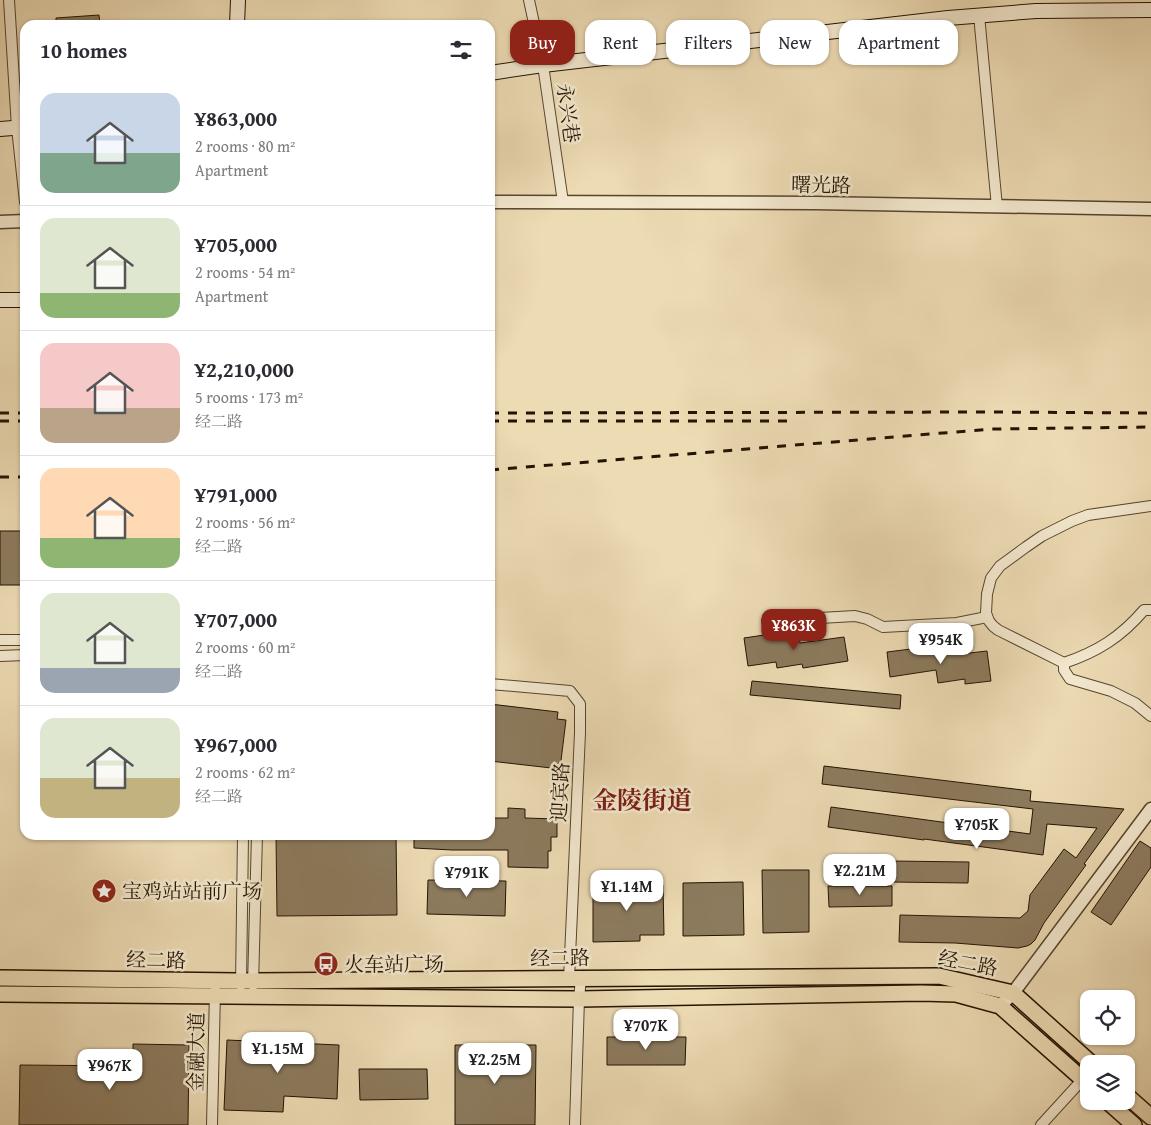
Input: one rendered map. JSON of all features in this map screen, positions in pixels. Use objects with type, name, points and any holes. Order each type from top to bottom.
[{"type":"main road","points":[[236,20],[238,0]]},
{"type":"main road","points":[[575,61],[979,15],[1036,11],[1151,10]]},
{"type":"main road","points":[[495,72],[543,65]]},
{"type":"main road","points":[[0,129],[20,127]]},
{"type":"main road","points":[[0,300],[20,300]]},
{"type":"main road","name":"经二路","points":[[247,989],[575,978],[939,976],[1013,993],[1082,1055]]},
{"type":"main road","name":"经二路","points":[[0,978],[215,988],[579,999],[956,994],[1000,1006],[1080,1077]]},
{"type":"main road","name":"经二路","points":[[0,994],[215,988]]},
{"type":"main road","points":[[1135,1103],[1151,1117]]},
{"type":"main road","points":[[1117,1110],[1134,1125]]},
{"type":"street","points":[[9,0],[20,116]]},
{"type":"street","name":"永兴巷","points":[[529,0],[533,20]]},
{"type":"street","points":[[979,15],[997,207]]},
{"type":"street","name":"永兴巷","points":[[543,65],[563,202]]},
{"type":"street","name":"曙光路","points":[[495,202],[805,203],[1151,209]]},
{"type":"street","points":[[0,222],[20,221]]},
{"type":"street","points":[[1151,506],[1088,515],[1057,528],[1026,547],[1000,566],[991,578],[987,594],[986,613],[993,626],[998,630],[1064,663],[1107,644],[1127,628],[1144,610],[1151,610]]},
{"type":"street","points":[[766,621],[855,616],[867,619],[883,627],[957,623],[987,617]]},
{"type":"street","points":[[0,640],[20,640]]},
{"type":"street","points":[[0,656],[20,655]]},
{"type":"street","points":[[1064,663],[1064,670],[1070,679],[1111,691],[1135,704],[1151,716]]},
{"type":"street","name":"迎宾路","points":[[495,684],[570,692],[580,704],[575,978],[579,999],[575,1125]]},
{"type":"street","points":[[1000,1006],[1013,993],[1151,809]]},
{"type":"street","points":[[243,840],[247,989]]},
{"type":"street","points":[[247,989],[256,840]]},
{"type":"street","name":"金融大道","points":[[212,1125],[215,988]]},
{"type":"street","points":[[1041,1125],[1080,1088]]},
{"type":"building","points":[[99,15],[100,20],[56,20],[56,18]]},
{"type":"building","points":[[0,531],[20,531],[20,585],[0,585]]},
{"type":"building","points":[[798,630],[800,643],[844,637],[848,661],[803,668],[802,664],[777,668],[776,662],[748,666],[744,638]]},
{"type":"building","points":[[935,646],[936,654],[961,650],[961,654],[987,651],[991,681],[965,684],[965,679],[938,683],[936,670],[890,677],[887,652]]},
{"type":"building","points":[[752,681],[901,695],[900,709],[750,695]]},
{"type":"building","points":[[495,705],[558,712],[557,719],[566,720],[560,769],[495,762]]},
{"type":"building","points":[[824,766],[1031,791],[1030,801],[1124,809],[1084,864],[1086,865],[1031,944],[1018,948],[955,943],[899,942],[900,915],[1020,918],[1028,911],[1030,895],[1064,849],[1076,858],[1097,828],[1047,824],[1043,855],[828,827],[831,807],[1030,834],[1033,809],[822,784]]},
{"type":"building","points":[[508,808],[525,809],[525,818],[557,819],[557,837],[551,837],[551,851],[548,851],[548,868],[508,867],[508,850],[414,848],[414,840],[495,840],[495,818],[508,818]]},
{"type":"building","points":[[276,840],[396,840],[397,915],[277,916]]},
{"type":"building","points":[[1140,841],[1151,848],[1151,867],[1111,925],[1091,912]]},
{"type":"building","points":[[892,861],[969,862],[968,883],[891,882]]},
{"type":"building","points":[[762,870],[809,870],[809,932],[763,933]]},
{"type":"building","points":[[428,880],[506,881],[505,916],[427,914]]},
{"type":"building","points":[[743,882],[744,935],[683,936],[683,883]]},
{"type":"building","points":[[593,885],[663,885],[664,935],[640,935],[640,941],[593,942]]},
{"type":"building","points":[[828,886],[892,886],[892,906],[829,907]]},
{"type":"building","points":[[607,1037],[686,1037],[685,1065],[607,1065]]},
{"type":"building","points":[[227,1040],[339,1045],[337,1099],[284,1096],[283,1112],[224,1110]]},
{"type":"building","points":[[133,1044],[189,1045],[188,1125],[19,1125],[20,1065],[133,1066]]},
{"type":"building","points":[[455,1045],[536,1045],[535,1125],[455,1125]]},
{"type":"building","points":[[359,1069],[427,1069],[428,1099],[360,1100]]},
{"type":"railway","points":[[0,413],[20,413]]},
{"type":"railway","points":[[495,413],[1151,413]]},
{"type":"railway","points":[[0,421],[20,421]]},
{"type":"railway","points":[[495,421],[788,421]]},
{"type":"railway","points":[[495,470],[992,429],[1151,427]]},
{"type":"railway","points":[[0,477],[20,477]]},
{"type":"place","name":"宝鸡站站前广场","points":[[104,891]]},
{"type":"place","name":"火车站广场","points":[[326,964]]},
{"type":"district","name":"金陵街道","points":[[642,800]]}]
